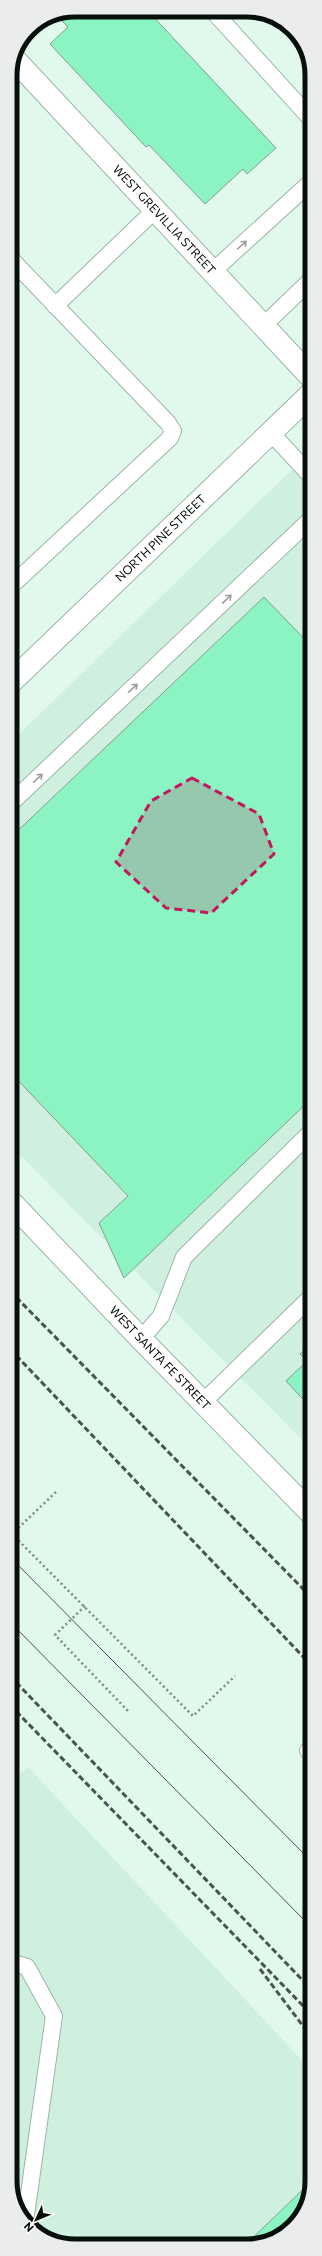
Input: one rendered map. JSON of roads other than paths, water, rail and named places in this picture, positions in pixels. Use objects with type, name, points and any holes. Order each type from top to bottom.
[{"type":"street","name":"WEST GREVILLIA STREET","points":[[18,63],[305,371]]},
{"type":"street","name":"NORTH PINE STREET","points":[[17,676],[305,400]]},
{"type":"street","name":"WEST SANTA FE STREET","points":[[17,1208],[140,1339],[305,1507]]},
{"type":"lane","points":[[219,17],[305,112]]},
{"type":"lane","points":[[212,271],[305,187]]},
{"type":"lane","points":[[55,306],[155,210]]},
{"type":"lane","points":[[17,265],[168,422],[173,431],[170,438],[17,580]]},
{"type":"lane","points":[[263,326],[305,286]]},
{"type":"lane","points":[[270,433],[305,470]]},
{"type":"lane","points":[[17,797],[305,524]]},
{"type":"lane","points":[[140,1339],[161,1316],[184,1257],[305,1139]]},
{"type":"lane","points":[[203,1402],[305,1303]]},
{"type":"lane","points":[[17,1964],[27,1967],[54,2016],[26,2212]]},
{"type":"tram line","points":[[17,1564],[305,1855]]},
{"type":"tram line","points":[[17,1629],[305,1921]]},
{"type":"railway","points":[[17,1298],[305,1591]]},
{"type":"railway","points":[[17,1356],[305,1659]]},
{"type":"railway","points":[[17,1683],[305,1983]]},
{"type":"railway","points":[[17,1712],[305,2008]]},
{"type":"railway","points":[[260,1969],[305,2029]]}]
